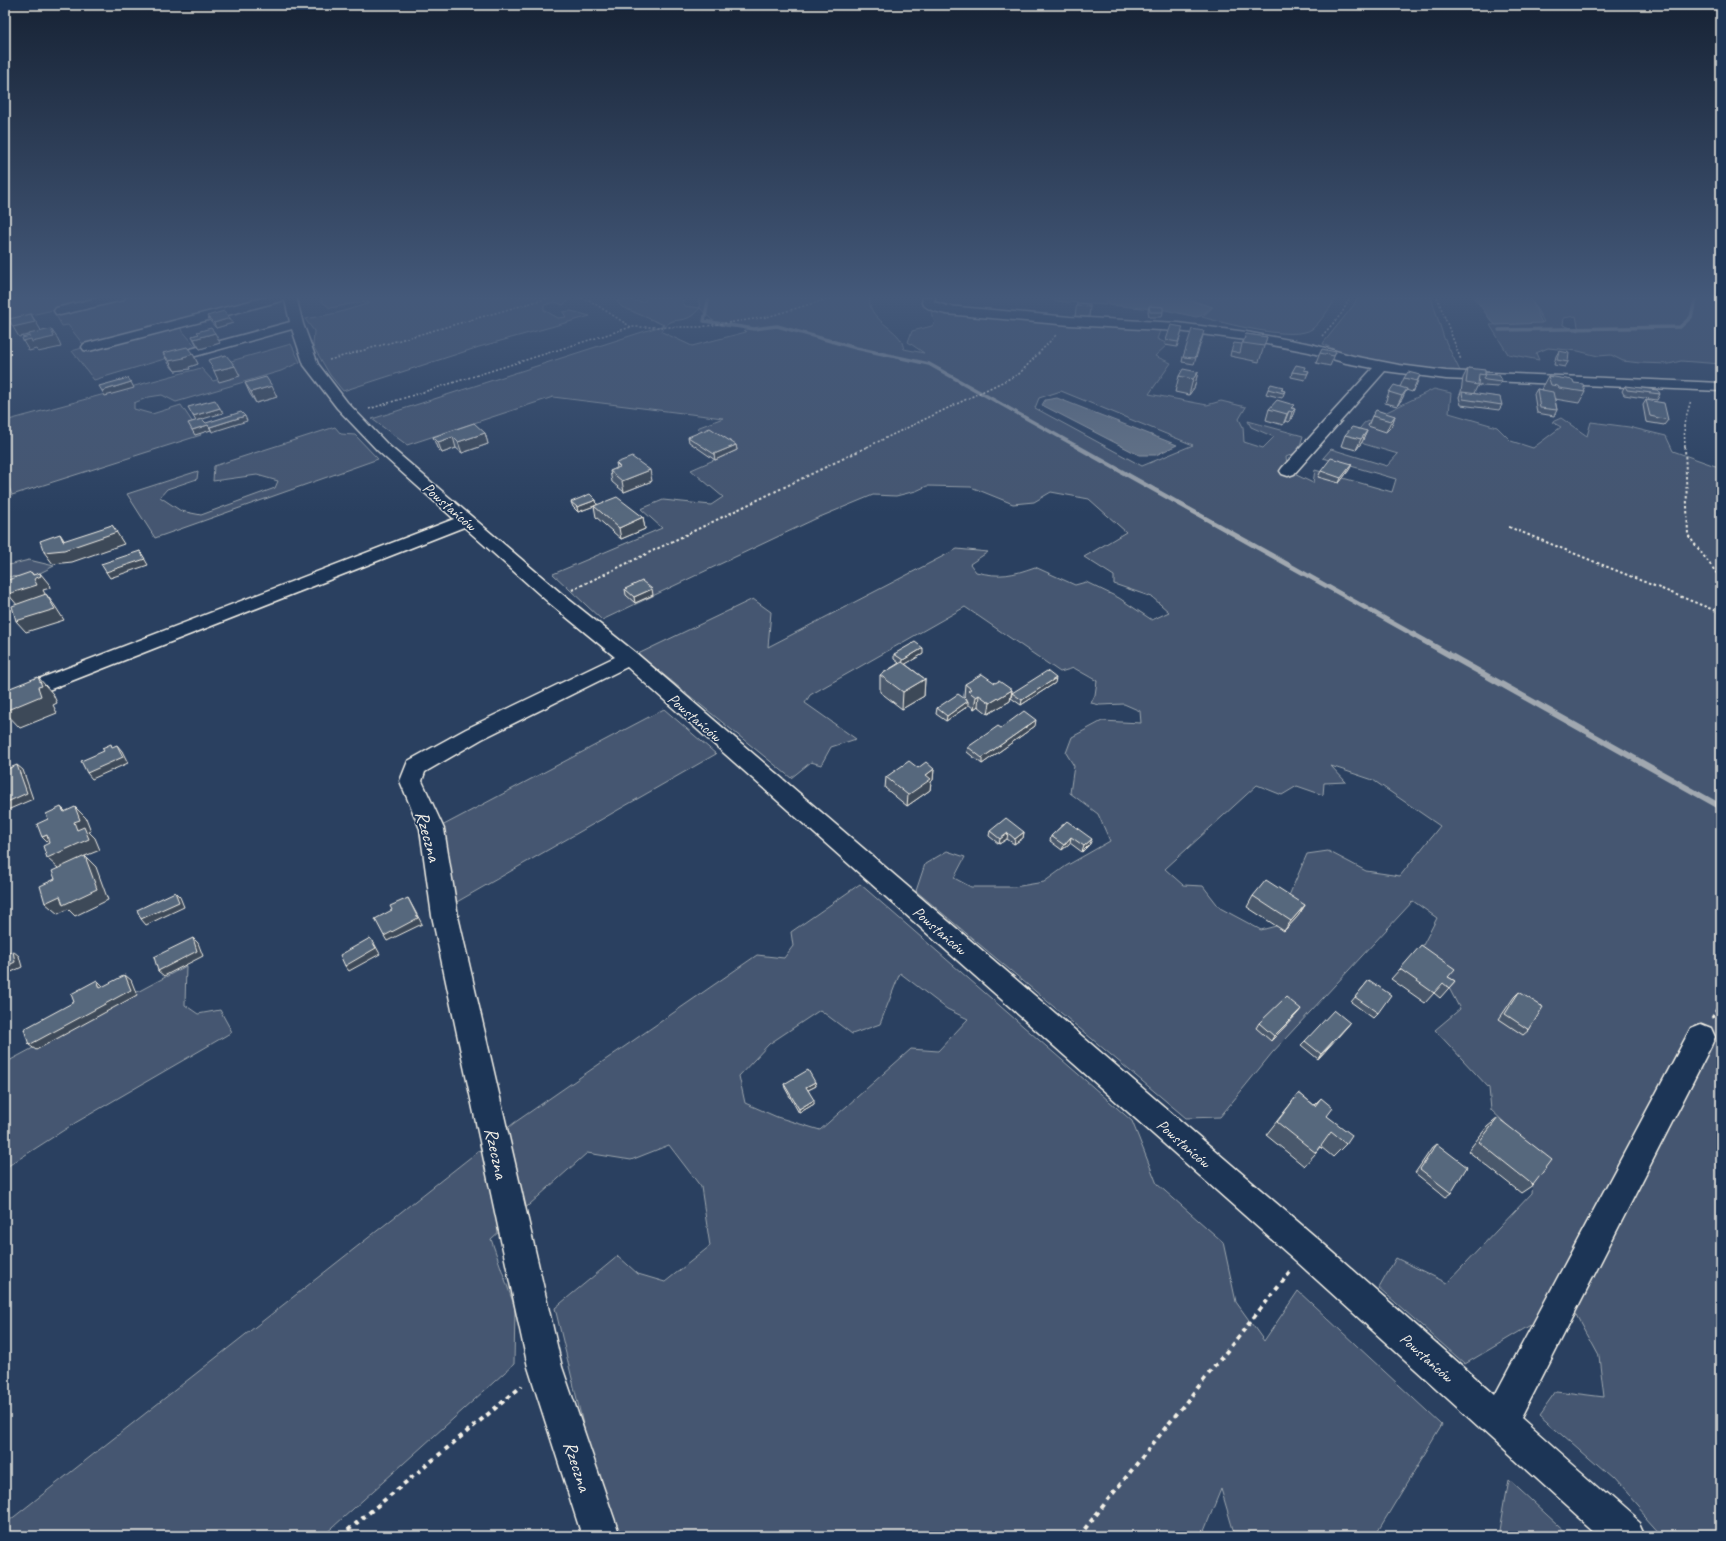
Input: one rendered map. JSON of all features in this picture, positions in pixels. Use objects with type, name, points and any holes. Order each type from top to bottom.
[{"type":"street","name":"Powstańców","points":[[314,369],[342,405],[383,448],[555,598],[629,658],[1307,1250],[1627,1536]]},
{"type":"street","points":[[1288,471],[1379,369]]},
{"type":"street","points":[[1403,369],[1446,375],[1721,387]]},
{"type":"street","points":[[5,700],[467,520]]},
{"type":"street","name":"Rzeczna","points":[[601,1536],[545,1367],[445,916],[432,829],[412,781],[416,767],[474,734],[629,658]]},
{"type":"street","points":[[1500,1422],[1701,1038]]},
{"type":"path","points":[[351,415],[499,369]]},
{"type":"path","points":[[555,598],[1019,374],[1024,369]]},
{"type":"path","points":[[1466,369],[1473,375]]},
{"type":"path","points":[[1695,386],[1684,424],[1688,535],[1721,579]]},
{"type":"path","points":[[1509,527],[1721,613]]},
{"type":"path","points":[[1079,1536],[1307,1250]]},
{"type":"path","points":[[341,1536],[545,1367]]},
{"type":"shaded area","points":[[86,369],[131,369],[94,380]]},
{"type":"shaded area","points":[[198,369],[202,369],[213,381],[238,374],[235,369],[285,369],[176,402],[162,395],[149,397],[134,403],[134,409],[152,414],[181,405],[201,435],[12,495],[5,476],[5,421]]},
{"type":"shaded area","points":[[326,369],[411,369],[343,391]]},
{"type":"shaded area","points":[[528,369],[1167,369],[1149,394],[1207,405],[1221,401],[1246,407],[1239,419],[1243,427],[1244,442],[1263,448],[1274,437],[1251,427],[1248,421],[1303,436],[1298,452],[1286,457],[1288,471],[1313,483],[1315,470],[1392,492],[1396,479],[1323,458],[1331,449],[1387,466],[1398,454],[1364,444],[1354,436],[1364,423],[1434,389],[1451,393],[1449,413],[1497,427],[1511,441],[1533,448],[1561,427],[1552,422],[1561,418],[1587,436],[1591,422],[1629,427],[1666,436],[1673,451],[1721,468],[1721,1536],[1663,1536],[1612,1479],[1539,1415],[1556,1391],[1604,1397],[1599,1356],[1574,1310],[1534,1323],[1465,1364],[1379,1288],[1396,1258],[1447,1283],[1532,1193],[1536,1152],[1491,1110],[1489,1088],[1435,1030],[1460,1009],[1449,988],[1422,947],[1437,918],[1413,901],[1272,1053],[1220,1117],[1186,1118],[916,891],[925,864],[947,851],[965,857],[954,878],[971,887],[1014,887],[1044,882],[1066,866],[1110,841],[1098,814],[1070,793],[1074,766],[1066,753],[1072,737],[1102,721],[1141,723],[1140,711],[1124,704],[1100,705],[1091,703],[1095,695],[1097,681],[1074,668],[1060,672],[965,607],[810,695],[805,703],[856,739],[831,747],[821,765],[811,762],[791,778],[638,654],[753,599],[771,612],[768,647],[957,549],[988,552],[970,564],[976,572],[993,575],[1006,575],[1035,567],[1075,585],[1086,582],[1119,598],[1152,620],[1169,612],[1152,597],[1114,584],[1114,576],[1084,557],[1126,532],[1089,499],[1051,492],[1034,502],[1013,504],[971,487],[927,486],[916,491],[896,496],[873,495],[815,519],[602,620],[553,574],[662,528],[641,509],[663,500],[711,505],[723,497],[691,470],[732,452],[697,428],[723,418],[553,397],[407,445],[372,419]],"holes":[[[1061,391],[1193,445],[1142,466],[1035,408],[1039,398]],[[1331,766],[1373,780],[1440,826],[1400,876],[1366,871],[1328,851],[1307,854],[1288,898],[1291,922],[1261,930],[1220,908],[1203,886],[1183,885],[1165,869],[1257,785],[1282,795],[1297,786],[1323,795],[1324,783],[1346,782]]]},
{"type":"shaded area","points":[[1424,369],[1459,369],[1461,373]]},
{"type":"shaded area","points":[[1057,398],[1177,445],[1156,455],[1139,455],[1042,405],[1045,400]]},
{"type":"shaded area","points":[[335,427],[341,434],[355,435],[378,459],[155,538],[127,494],[198,471],[197,479],[167,489],[160,497],[181,511],[201,515],[275,488],[278,481],[257,475],[213,481],[214,466]]},
{"type":"shaded area","points":[[29,560],[54,566],[34,576],[5,577],[5,566]]},
{"type":"shaded area","points":[[664,709],[716,754],[455,903],[440,827]]},
{"type":"shaded area","points":[[860,884],[1132,1121],[1157,1184],[1223,1242],[1236,1302],[1264,1341],[1298,1291],[1442,1425],[1378,1531],[1405,1536],[1235,1536],[1221,1489],[1202,1536],[1162,1536],[1154,1532],[1151,1536],[610,1536],[555,1308],[618,1256],[638,1274],[665,1282],[710,1246],[701,1187],[669,1145],[631,1160],[587,1153],[491,1239],[515,1308],[514,1364],[323,1536],[5,1536],[5,1524],[514,1123],[757,955],[784,958],[793,946],[791,932]],"holes":[[[900,973],[947,1009],[968,1019],[938,1051],[911,1049],[820,1130],[777,1117],[745,1103],[739,1076],[769,1044],[820,1010],[852,1034],[880,1024]]]},
{"type":"shaded area","points":[[186,966],[185,1005],[198,1014],[220,1010],[232,1032],[75,1123],[5,1168],[5,1063]]},
{"type":"shaded area","points":[[1508,1479],[1570,1536],[1498,1536]]},
{"type":"building","points":[[213,369],[223,369],[214,371]]},
{"type":"building","points":[[1183,369],[1198,372],[1193,379],[1179,376]]},
{"type":"building","points":[[1294,369],[1304,369],[1309,371],[1307,374],[1292,372]]},
{"type":"building","points":[[1468,369],[1485,370],[1485,375],[1479,374],[1478,385],[1466,383]]},
{"type":"building","points":[[1408,372],[1420,375],[1417,381],[1404,378]]},
{"type":"building","points":[[1485,374],[1499,375],[1502,380],[1500,380],[1501,382],[1483,379]]},
{"type":"building","points":[[1548,376],[1573,380],[1574,383],[1583,384],[1585,392],[1559,388],[1558,386],[1551,385]]},
{"type":"building","points":[[266,377],[272,386],[251,392],[245,383]]},
{"type":"building","points":[[128,378],[131,382],[102,391],[99,386]]},
{"type":"building","points":[[1271,384],[1283,387],[1281,390],[1285,391],[1283,393],[1268,389]]},
{"type":"building","points":[[1394,385],[1407,389],[1402,396],[1389,392]]},
{"type":"building","points":[[1625,386],[1658,390],[1660,394],[1627,390]]},
{"type":"building","points":[[1537,389],[1553,392],[1557,410],[1540,408]]},
{"type":"building","points":[[1462,392],[1500,397],[1502,405],[1463,399]]},
{"type":"building","points":[[215,400],[220,408],[193,416],[188,407]]},
{"type":"building","points":[[1277,400],[1294,405],[1291,408],[1295,409],[1292,412],[1289,411],[1287,414],[1269,409]]},
{"type":"building","points":[[1646,400],[1664,403],[1668,420],[1650,416]]},
{"type":"building","points":[[1376,410],[1395,416],[1391,421],[1372,416]]},
{"type":"building","points":[[241,412],[245,416],[210,427],[208,425],[192,430],[188,423],[202,419],[206,423]]},
{"type":"building","points":[[474,423],[485,433],[458,442],[453,437],[438,442],[433,437]]},
{"type":"building","points":[[1352,427],[1367,431],[1361,439],[1345,435]]},
{"type":"building","points":[[710,428],[736,445],[714,454],[688,437]]},
{"type":"building","points":[[632,457],[650,470],[622,481],[610,471],[620,467],[616,463]]},
{"type":"building","points":[[1331,458],[1352,464],[1341,478],[1321,471]]},
{"type":"building","points":[[590,494],[596,500],[577,507],[571,502]]},
{"type":"building","points":[[617,497],[643,517],[619,528],[594,506]]},
{"type":"building","points":[[112,525],[117,532],[64,550],[44,552],[40,541],[60,534],[63,541]]},
{"type":"building","points":[[140,551],[145,559],[106,572],[101,564]]},
{"type":"building","points":[[31,572],[33,575],[40,573],[41,576],[34,579],[37,585],[8,594],[5,581]]},
{"type":"building","points":[[642,581],[652,589],[634,597],[625,589]]},
{"type":"building","points":[[46,594],[55,609],[16,621],[12,606]]},
{"type":"building","points":[[915,642],[923,648],[903,660],[894,654]]},
{"type":"building","points":[[902,662],[925,679],[903,692],[880,675]]},
{"type":"building","points":[[1047,671],[1056,678],[1022,700],[1012,693]]},
{"type":"building","points":[[982,674],[995,683],[999,681],[1012,690],[990,703],[979,695],[976,697],[968,691],[971,689],[965,684]]},
{"type":"building","points":[[38,677],[42,686],[38,687],[41,696],[5,711],[5,690]]},
{"type":"building","points":[[958,694],[968,701],[947,716],[937,708]]},
{"type":"building","points":[[1024,711],[1036,720],[982,758],[968,747],[998,726],[1001,728]]},
{"type":"building","points":[[111,744],[112,747],[117,745],[123,757],[87,773],[81,761],[104,751],[102,748]]},
{"type":"building","points":[[909,761],[918,768],[926,762],[934,769],[926,775],[931,779],[908,795],[886,777]]},
{"type":"building","points":[[17,765],[27,793],[5,803],[5,770]]},
{"type":"building","points":[[61,807],[64,812],[75,807],[80,820],[74,822],[77,830],[84,827],[89,839],[47,858],[43,846],[49,843],[47,835],[42,837],[37,824],[48,819],[46,814]]},
{"type":"building","points":[[1006,818],[1024,832],[1015,839],[1008,833],[1000,839],[990,831]]},
{"type":"building","points":[[1067,821],[1092,839],[1084,846],[1071,837],[1064,845],[1051,836]]},
{"type":"building","points":[[85,856],[97,889],[63,905],[60,896],[45,903],[40,886],[55,879],[52,871]]},
{"type":"building","points":[[1266,880],[1305,905],[1291,921],[1253,896]]},
{"type":"building","points":[[175,892],[179,902],[141,919],[137,910]]},
{"type":"building","points":[[408,898],[418,918],[384,936],[375,919],[392,910],[390,906]]},
{"type":"building","points":[[193,938],[197,951],[158,971],[154,957]]},
{"type":"building","points":[[370,938],[376,948],[345,966],[340,955]]},
{"type":"building","points":[[1421,945],[1455,969],[1448,977],[1455,981],[1449,988],[1443,983],[1434,993],[1400,969]]},
{"type":"building","points":[[13,951],[15,962],[5,967],[5,954]]},
{"type":"building","points":[[125,975],[131,990],[29,1045],[24,1029],[74,1002],[71,994],[97,980],[100,988]]},
{"type":"building","points":[[1369,980],[1391,995],[1378,1013],[1355,997]]},
{"type":"building","points":[[1519,992],[1543,1007],[1529,1030],[1505,1014]]},
{"type":"building","points":[[1286,997],[1301,1009],[1274,1036],[1259,1023]]},
{"type":"building","points":[[1334,1010],[1350,1023],[1321,1054],[1305,1041]]},
{"type":"building","points":[[808,1070],[815,1082],[806,1087],[814,1100],[799,1109],[784,1084]]},
{"type":"building","points":[[1299,1093],[1315,1106],[1321,1098],[1333,1108],[1327,1116],[1352,1135],[1346,1144],[1331,1132],[1316,1153],[1277,1122]]},
{"type":"building","points":[[1498,1118],[1552,1160],[1533,1185],[1479,1142]]},
{"type":"building","points":[[1437,1144],[1467,1167],[1451,1193],[1420,1169]]},
{"type":"waterway","points":[[938,369],[1078,447]]},
{"type":"waterway","points":[[1076,446],[1414,635]]},
{"type":"waterway","points":[[1412,634],[1721,807]]}]
